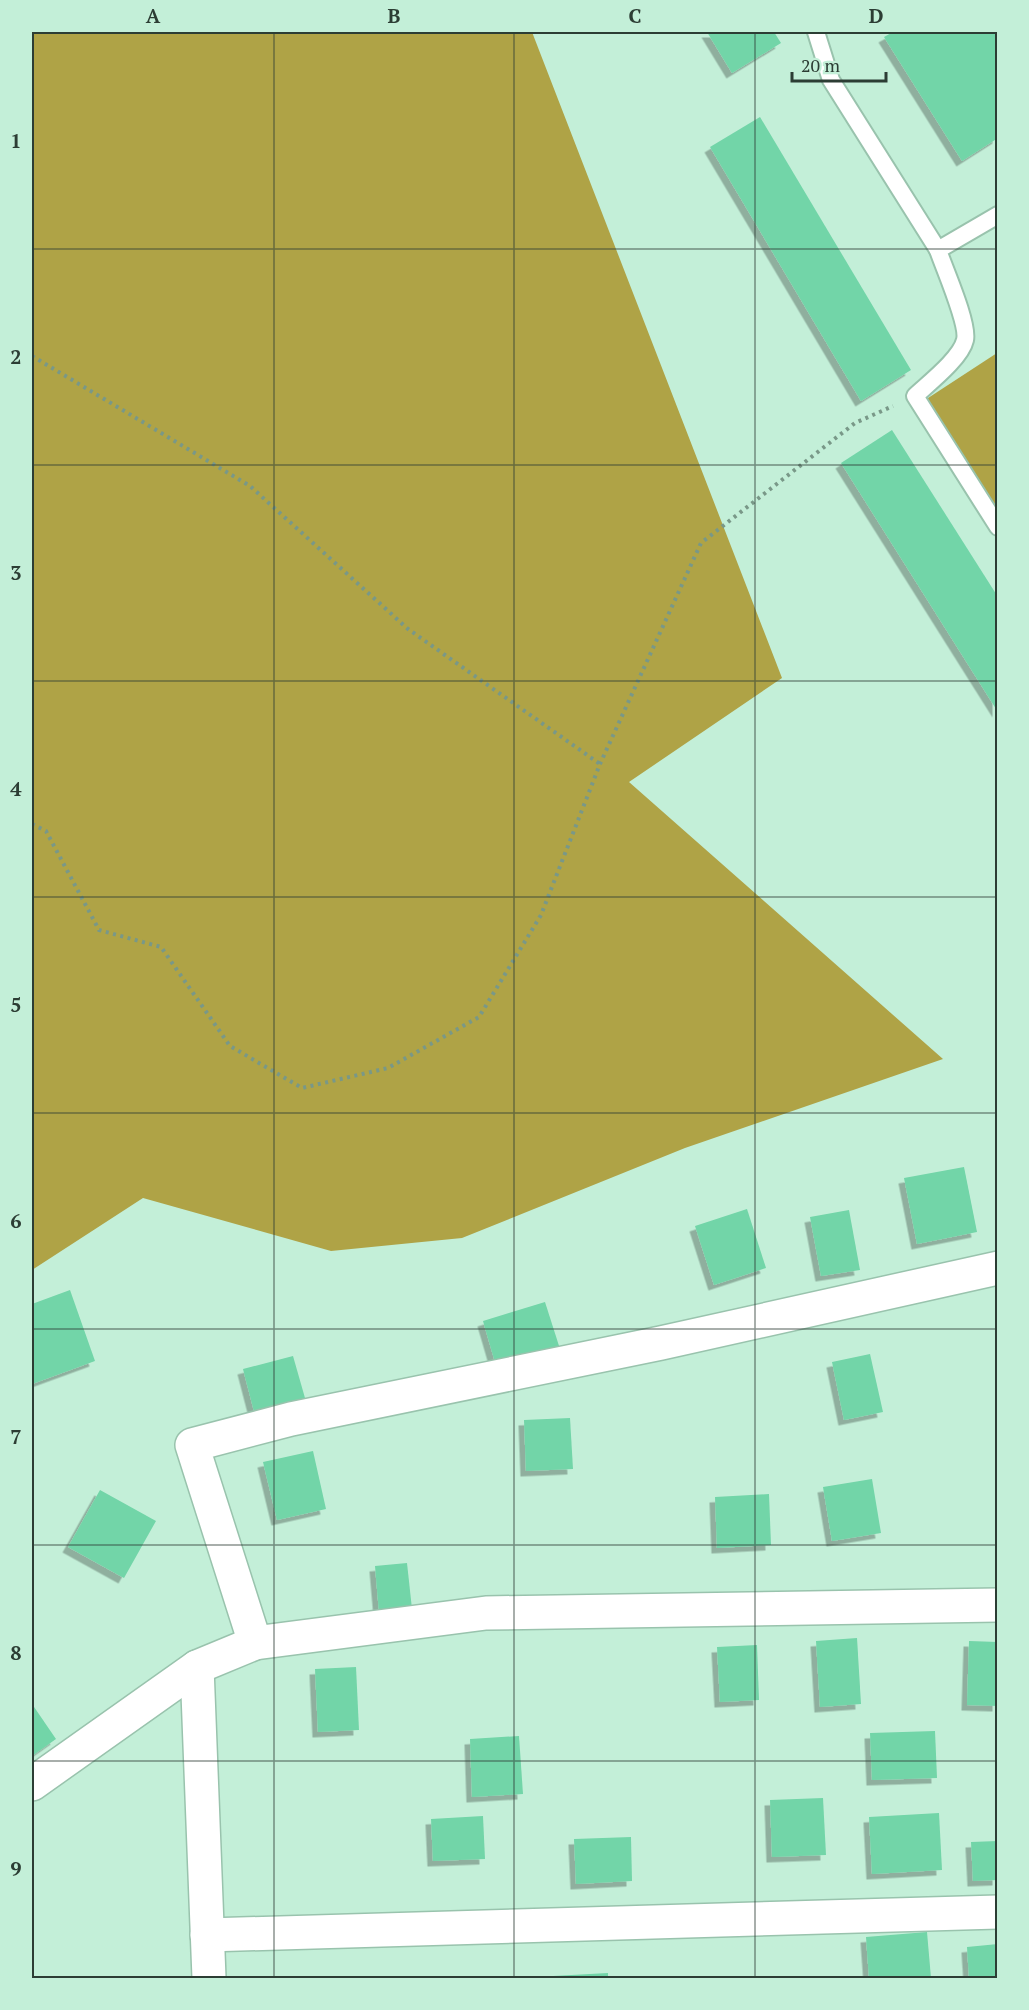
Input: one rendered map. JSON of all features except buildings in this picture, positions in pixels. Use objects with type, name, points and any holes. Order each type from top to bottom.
[{"type":"street","points":[[255,1644],[192,1445],[291,1419],[661,1343],[998,1268]]},
{"type":"street","points":[[32,1784],[197,1667],[255,1644],[486,1613],[998,1605]]},
{"type":"street","points":[[197,1667],[209,1978]]},
{"type":"street","points":[[207,1935],[998,1912]]},
{"type":"lane","points":[[816,32],[831,80],[938,250],[962,314],[966,340],[953,361],[915,396],[998,527]]},
{"type":"lane","points":[[938,250],[998,214]]},
{"type":"path","points":[[32,356],[250,486],[408,629],[600,764]]},
{"type":"path","points":[[32,824],[46,831],[99,930],[161,948],[230,1047],[303,1088],[388,1068],[479,1017],[541,915],[600,764],[701,543],[855,423],[915,396]]},
{"type":"shaded area","points":[[32,32],[532,32],[782,678],[629,782],[943,1059],[685,1148],[462,1238],[331,1251],[143,1198],[32,1270]]},
{"type":"shaded area","points":[[997,353],[997,516],[925,400]]}]
